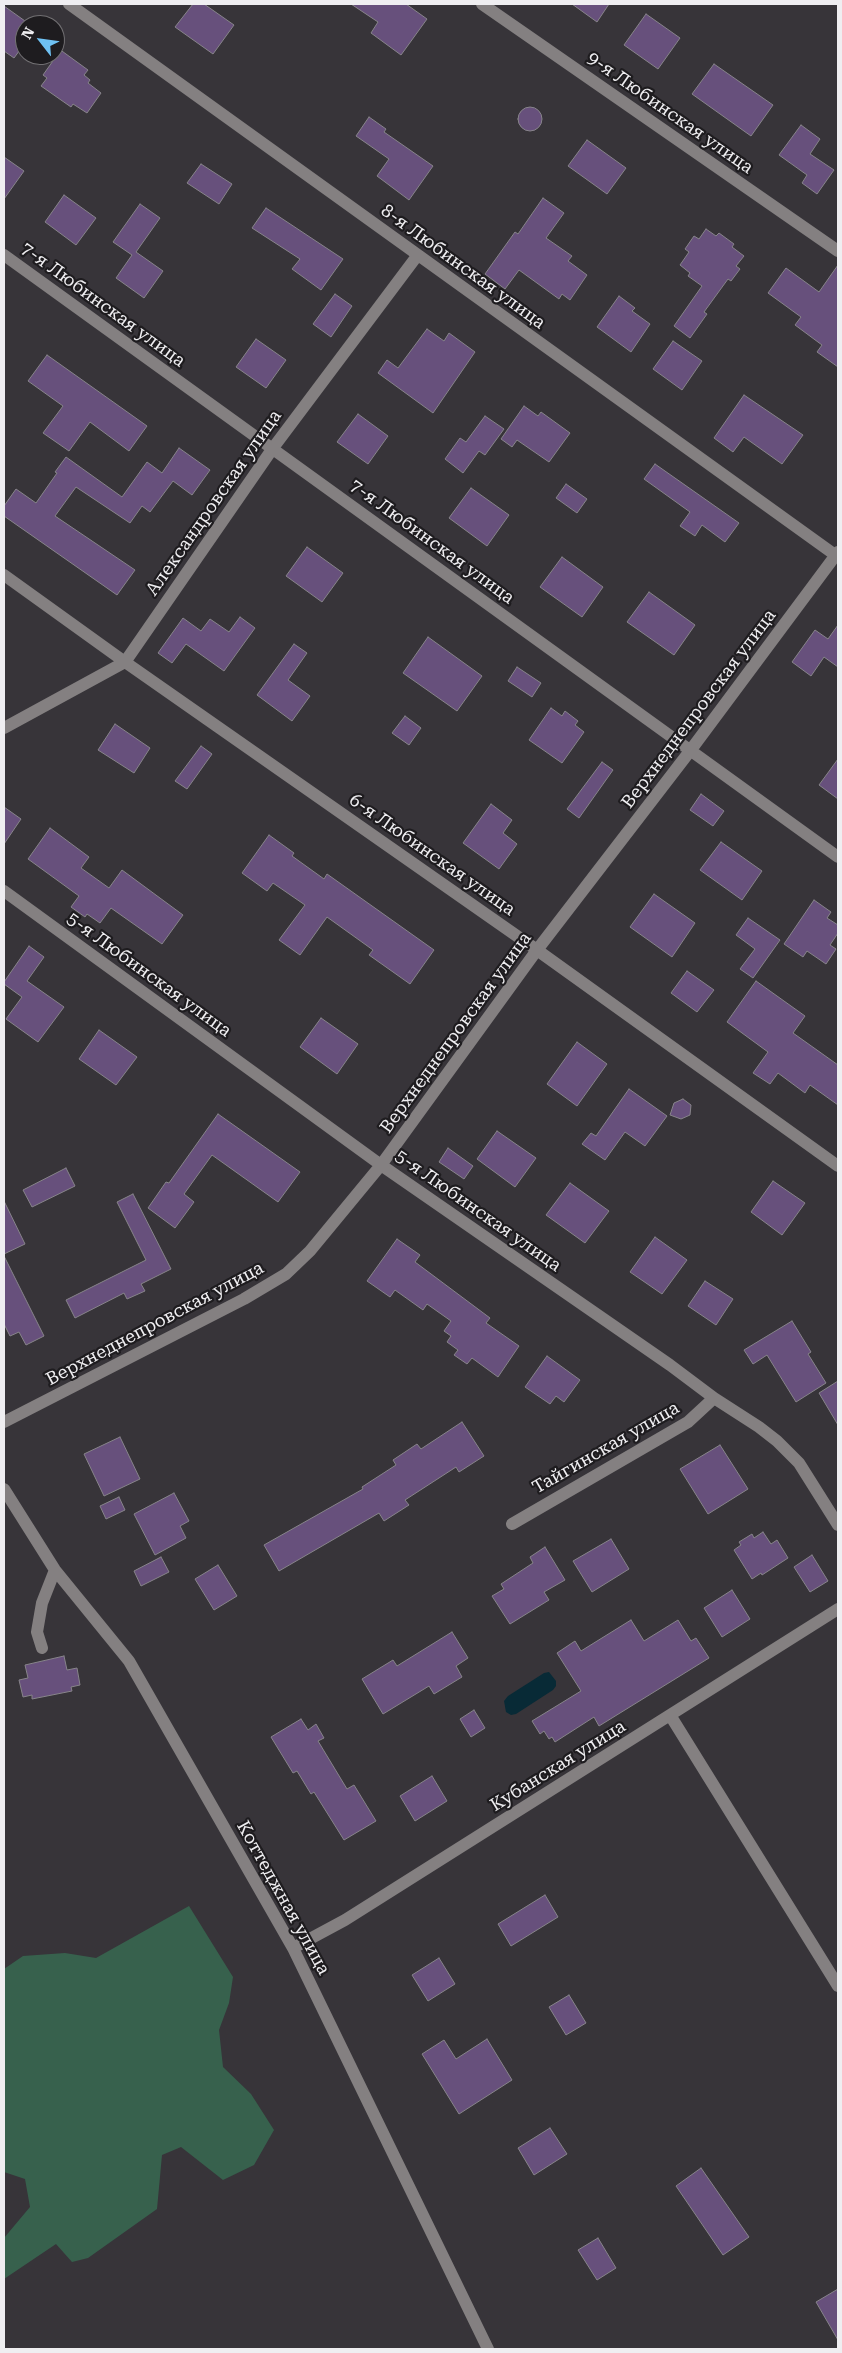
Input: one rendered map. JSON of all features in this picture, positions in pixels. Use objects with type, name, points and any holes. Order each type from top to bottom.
[{"type":"street","name":"8-я Любинская улица","points":[[69,4],[417,256],[837,555]]},
{"type":"street","name":"9-я Любинская улица","points":[[482,4],[838,251]]},
{"type":"street","name":"7-я Любинская улица","points":[[4,255],[838,857]]},
{"type":"street","name":"Александровская улица","points":[[4,728],[125,662],[273,448],[417,256]]},
{"type":"street","name":"Верхнеднепровская улица","points":[[4,1422],[199,1324],[286,1274],[310,1251],[381,1166],[537,950],[837,555]]},
{"type":"street","name":"6-я Любинская улица","points":[[4,575],[125,662],[537,950],[838,1166]]},
{"type":"street","name":"5-я Любинская улица","points":[[4,891],[381,1166],[670,1365],[714,1398],[760,1427],[778,1441],[799,1463],[838,1525]]},
{"type":"street","name":"Тайгинская улица","points":[[512,1524],[688,1422],[714,1398]]},
{"type":"street","name":"Коттеджная улица","points":[[4,1489],[55,1570],[129,1661],[293,1948],[488,2349]]},
{"type":"street","points":[[42,1648],[37,1632],[42,1603],[55,1570]]},
{"type":"street","name":"Кубанская улица","points":[[293,1948],[345,1920],[838,1609]]},
{"type":"street","points":[[670,1715],[838,1986]]},
{"type":"green space","points":[[189,1906],[233,1977],[229,2003],[219,2030],[223,2067],[251,2094],[274,2130],[254,2165],[223,2180],[181,2147],[162,2155],[157,2209],[88,2258],[72,2262],[56,2244],[4,2279],[4,2238],[30,2207],[25,2179],[4,2172],[4,1969],[23,1956],[65,1953],[96,1958]]},
{"type":"water","points":[[549,1672],[556,1681],[556,1686],[553,1690],[516,1714],[511,1715],[506,1712],[504,1701],[508,1696],[544,1673]]},
{"type":"building","points":[[193,4],[204,4],[234,25],[213,54],[175,27]]},
{"type":"building","points":[[351,4],[406,4],[427,19],[401,55],[371,33],[378,22]]},
{"type":"building","points":[[572,4],[609,4],[597,22]]},
{"type":"building","points":[[4,6],[17,15],[15,15],[15,57],[14,58],[4,51]]},
{"type":"building","points":[[646,14],[680,38],[658,69],[624,45]]},
{"type":"building","points":[[65,53],[88,70],[84,75],[90,80],[88,83],[101,93],[87,113],[73,104],[71,107],[41,86],[47,78],[43,75],[50,65],[65,65]]},
{"type":"building","points":[[714,64],[773,105],[751,136],[692,94]]},
{"type":"building","points":[[530,107],[538,111],[542,119],[538,127],[530,131],[522,127],[518,119],[522,111]]},
{"type":"building","points":[[369,117],[386,129],[384,132],[433,166],[409,200],[377,176],[389,159],[356,136]]},
{"type":"building","points":[[801,125],[820,139],[810,154],[834,170],[817,194],[802,183],[807,175],[779,155]]},
{"type":"building","points":[[587,140],[626,168],[607,194],[568,166]]},
{"type":"building","points":[[4,157],[24,171],[4,199]]},
{"type":"building","points":[[201,164],[232,184],[219,204],[187,183]]},
{"type":"building","points":[[64,195],[96,218],[76,245],[45,222]]},
{"type":"building","points":[[543,198],[564,213],[546,238],[572,256],[568,261],[587,275],[570,300],[562,294],[559,299],[519,270],[505,289],[485,274],[515,232],[518,234]]},
{"type":"building","points":[[140,204],[160,218],[136,252],[163,271],[144,298],[116,278],[132,255],[113,242]]},
{"type":"building","points":[[266,208],[343,259],[321,290],[292,269],[300,259],[252,228]]},
{"type":"building","points":[[706,229],[716,236],[719,233],[734,244],[732,247],[744,256],[736,266],[740,269],[731,281],[728,279],[704,312],[707,314],[690,338],[674,326],[702,286],[688,276],[690,273],[680,265],[689,252],[685,249],[694,236],[699,239]]},
{"type":"building","points":[[838,265],[838,367],[817,352],[822,345],[795,325],[801,317],[768,293],[786,268],[819,292]]},
{"type":"building","points":[[335,294],[352,306],[331,337],[313,324]]},
{"type":"building","points":[[619,296],[635,308],[632,311],[650,324],[631,352],[597,327]]},
{"type":"building","points":[[427,329],[444,341],[449,333],[475,352],[433,413],[378,373],[387,360],[398,368]]},
{"type":"building","points":[[256,339],[286,360],[266,388],[236,367]]},
{"type":"building","points":[[673,341],[702,361],[682,390],[653,369]]},
{"type":"building","points":[[47,355],[147,426],[129,451],[90,422],[69,451],[43,433],[63,406],[28,381]]},
{"type":"building","points":[[744,395],[803,435],[782,464],[744,437],[733,452],[714,438]]},
{"type":"building","points":[[524,406],[538,416],[541,412],[570,433],[549,462],[517,440],[512,447],[501,439]]},
{"type":"building","points":[[358,414],[388,436],[368,464],[337,442]]},
{"type":"building","points":[[485,416],[504,429],[485,455],[479,451],[463,473],[445,459],[460,438],[466,442]]},
{"type":"building","points":[[179,448],[210,470],[192,495],[173,481],[150,512],[142,506],[130,523],[76,487],[55,516],[135,570],[117,595],[4,516],[4,506],[16,489],[36,503],[66,457],[122,497],[147,462],[162,473]]},
{"type":"building","points":[[655,464],[739,523],[725,542],[702,525],[695,536],[680,526],[690,512],[644,479]]},
{"type":"building","points":[[566,484],[587,499],[577,513],[556,498]]},
{"type":"building","points":[[471,488],[509,515],[487,546],[449,518]]},
{"type":"building","points":[[307,547],[343,573],[322,602],[286,576]]},
{"type":"building","points":[[562,557],[603,587],[582,617],[540,587]]},
{"type":"building","points":[[649,592],[695,625],[674,655],[627,622]]},
{"type":"building","points":[[240,617],[255,628],[224,671],[186,644],[172,663],[158,653],[183,618],[201,631],[210,619],[229,632]]},
{"type":"building","points":[[838,625],[838,667],[824,657],[811,676],[792,662],[815,630],[828,639]]},
{"type":"building","points":[[428,637],[482,676],[457,711],[403,673]]},
{"type":"building","points":[[294,644],[307,653],[288,680],[310,696],[292,721],[257,695]]},
{"type":"building","points":[[517,667],[541,683],[532,697],[508,681]]},
{"type":"building","points":[[551,708],[562,716],[565,711],[578,721],[575,725],[584,732],[562,763],[529,740]]},
{"type":"building","points":[[405,716],[421,728],[409,745],[392,733]]},
{"type":"building","points":[[115,724],[150,748],[134,773],[98,750]]},
{"type":"building","points":[[201,746],[212,754],[187,789],[175,781]]},
{"type":"building","points":[[838,759],[838,799],[819,785]]},
{"type":"building","points":[[602,762],[613,770],[579,818],[567,809]]},
{"type":"building","points":[[701,794],[724,811],[713,826],[690,810]]},
{"type":"building","points":[[491,804],[512,820],[503,833],[517,844],[499,869],[463,843]]},
{"type":"building","points":[[4,807],[21,819],[4,844]]},
{"type":"building","points":[[50,828],[89,857],[81,868],[109,888],[122,870],[183,915],[162,944],[111,908],[100,923],[87,914],[85,917],[71,907],[79,896],[28,859]]},
{"type":"building","points":[[269,835],[294,853],[292,856],[324,879],[327,874],[434,950],[410,984],[369,955],[373,950],[327,917],[300,955],[279,940],[305,905],[273,883],[267,891],[242,873]]},
{"type":"building","points":[[721,842],[762,871],[742,900],[700,870]]},
{"type":"building","points":[[654,894],[695,923],[672,957],[630,927]]},
{"type":"building","points":[[814,900],[831,912],[827,918],[838,925],[838,933],[830,945],[836,949],[826,964],[807,951],[803,957],[784,944]]},
{"type":"building","points":[[748,918],[780,940],[753,978],[740,969],[755,949],[736,935]]},
{"type":"building","points":[[29,946],[44,957],[27,981],[64,1007],[38,1042],[6,1019],[22,997],[4,984],[4,982]]},
{"type":"building","points":[[687,971],[714,990],[697,1012],[671,993]]},
{"type":"building","points":[[756,981],[805,1016],[793,1033],[838,1065],[838,1105],[810,1085],[805,1093],[778,1073],[770,1084],[753,1073],[768,1052],[727,1022]]},
{"type":"building","points":[[321,1018],[358,1044],[337,1074],[300,1047]]},
{"type":"building","points":[[99,1030],[137,1057],[116,1085],[79,1059]]},
{"type":"building","points":[[577,1042],[607,1064],[577,1106],[547,1084]]},
{"type":"building","points":[[629,1089],[667,1116],[645,1146],[625,1132],[605,1160],[582,1144],[591,1133],[596,1136]]},
{"type":"building","points":[[683,1099],[691,1105],[690,1115],[681,1119],[670,1115],[674,1103]]},
{"type":"building","points":[[218,1114],[300,1172],[278,1202],[212,1155],[184,1194],[194,1202],[175,1228],[148,1208],[166,1182],[169,1183]]},
{"type":"building","points":[[497,1131],[536,1158],[515,1187],[477,1159]]},
{"type":"building","points":[[448,1148],[473,1166],[464,1179],[439,1162]]},
{"type":"building","points":[[66,1168],[75,1186],[32,1207],[23,1190]]},
{"type":"building","points":[[773,1181],[805,1203],[782,1235],[751,1212]]},
{"type":"building","points":[[570,1183],[609,1211],[585,1243],[546,1215]]},
{"type":"building","points":[[133,1194],[171,1269],[141,1284],[145,1291],[127,1299],[124,1293],[75,1318],[66,1300],[146,1260],[117,1202]]},
{"type":"building","points":[[4,1201],[25,1244],[4,1254]]},
{"type":"building","points":[[655,1237],[687,1260],[662,1294],[630,1272]]},
{"type":"building","points":[[397,1239],[420,1255],[415,1262],[490,1318],[486,1323],[519,1346],[498,1377],[472,1358],[467,1364],[454,1355],[458,1350],[447,1342],[451,1336],[444,1331],[451,1321],[427,1304],[423,1310],[395,1290],[390,1297],[367,1281]]},
{"type":"building","points":[[4,1256],[44,1336],[26,1345],[19,1332],[10,1336],[4,1324]]},
{"type":"building","points":[[705,1281],[733,1299],[716,1325],[688,1306]]},
{"type":"building","points":[[792,1321],[811,1352],[808,1354],[826,1383],[796,1402],[767,1355],[753,1364],[744,1350]]},
{"type":"building","points":[[547,1356],[580,1380],[564,1402],[556,1396],[550,1404],[525,1387]]},
{"type":"building","points":[[838,1381],[838,1425],[819,1393]]},
{"type":"building","points":[[462,1422],[484,1456],[459,1472],[456,1467],[405,1500],[409,1505],[384,1521],[379,1513],[279,1571],[264,1545],[363,1489],[362,1487],[396,1465],[393,1460],[417,1444],[421,1449]]},
{"type":"building","points":[[120,1437],[140,1479],[104,1496],[84,1454]]},
{"type":"building","points":[[720,1445],[748,1489],[708,1514],[680,1469]]},
{"type":"building","points":[[174,1493],[189,1521],[180,1526],[186,1538],[155,1555],[134,1514]]},
{"type":"building","points":[[119,1497],[125,1510],[106,1519],[100,1506]]},
{"type":"building","points":[[763,1532],[771,1544],[777,1540],[788,1558],[762,1575],[761,1573],[752,1579],[734,1550],[741,1545],[739,1542],[752,1534],[754,1538]]},
{"type":"building","points":[[611,1539],[629,1569],[592,1592],[573,1561]]},
{"type":"building","points":[[545,1547],[565,1580],[544,1592],[549,1600],[510,1624],[492,1596],[504,1589],[501,1584],[533,1563],[530,1557]]},
{"type":"building","points":[[812,1555],[828,1581],[810,1592],[794,1567]]},
{"type":"building","points":[[161,1557],[169,1572],[141,1586],[134,1571]]},
{"type":"building","points":[[218,1565],[237,1596],[214,1610],[195,1579]]},
{"type":"building","points":[[732,1590],[750,1619],[722,1637],[704,1608]]},
{"type":"building","points":[[631,1620],[644,1641],[678,1620],[691,1641],[696,1638],[709,1658],[599,1726],[594,1717],[555,1742],[552,1737],[549,1739],[544,1731],[540,1734],[532,1721],[581,1691],[557,1653],[575,1641],[581,1651]]},
{"type":"building","points":[[452,1632],[468,1658],[456,1666],[462,1677],[434,1694],[429,1686],[383,1714],[362,1679],[393,1660],[397,1666]]},
{"type":"building","points":[[64,1656],[67,1670],[77,1668],[80,1685],[71,1687],[72,1691],[32,1699],[32,1695],[23,1697],[19,1680],[28,1678],[25,1665]]},
{"type":"building","points":[[474,1710],[485,1728],[471,1737],[460,1719]]},
{"type":"building","points":[[301,1719],[308,1730],[316,1724],[324,1738],[318,1741],[347,1789],[354,1785],[376,1821],[344,1840],[314,1792],[311,1794],[297,1771],[293,1773],[271,1737]]},
{"type":"building","points":[[432,1776],[447,1801],[415,1821],[400,1796]]},
{"type":"building","points":[[545,1895],[558,1917],[511,1946],[498,1924]]},
{"type":"building","points":[[439,1958],[455,1984],[428,2001],[412,1975]]},
{"type":"building","points":[[569,1995],[586,2023],[566,2035],[549,2007]]},
{"type":"building","points":[[487,2039],[512,2080],[459,2114],[422,2054],[444,2040],[456,2059]]},
{"type":"building","points":[[550,2128],[567,2154],[534,2175],[518,2148]]},
{"type":"building","points":[[701,2168],[749,2237],[723,2255],[676,2186]]},
{"type":"building","points":[[598,2238],[616,2268],[597,2280],[578,2250]]},
{"type":"building","points":[[838,2289],[838,2340],[816,2302]]}]
